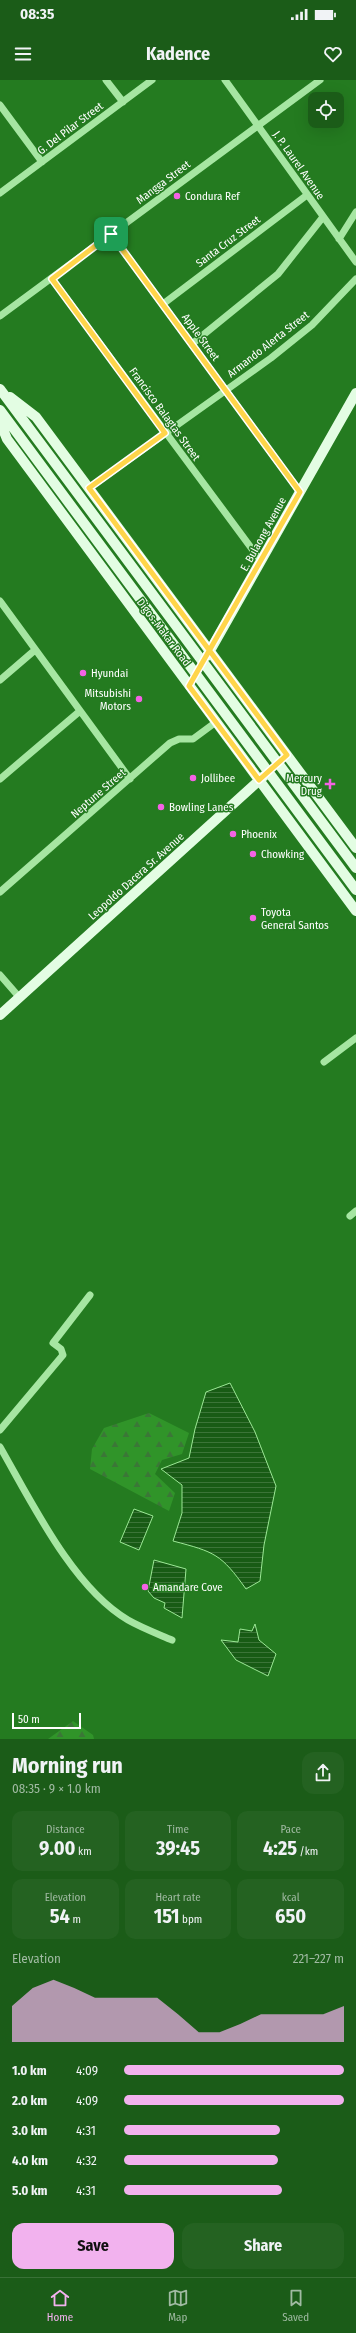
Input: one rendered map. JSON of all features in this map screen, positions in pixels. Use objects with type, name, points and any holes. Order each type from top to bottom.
[{"type":"main road","name":"Digos-Makar Road","points":[[0,389],[36,417],[356,848]]},
{"type":"main road","name":"Digos-Makar Road","points":[[0,389],[356,868]]},
{"type":"main road","name":"E. Bulaong Avenue","points":[[189,686],[356,393]]},
{"type":"main road","name":"Digos-Makar Road","points":[[0,410],[356,890]]},
{"type":"main road","name":"Digos-Makar Road","points":[[0,422],[7,439],[356,911]]},
{"type":"main road","name":"Leopoldo Dacera Sr. Avenue","points":[[0,1015],[287,755]]},
{"type":"street","points":[[106,80],[122,102]]},
{"type":"street","name":"G. Del Pilar Street","points":[[0,193],[152,80]]},
{"type":"street","name":"J. P. Laurel Avenue","points":[[225,80],[356,262]]},
{"type":"street","name":"Mangga Street","points":[[0,316],[320,80]]},
{"type":"street","points":[[0,105],[42,162]]},
{"type":"street","name":"Santa Cruz Street","points":[[163,304],[307,195]]},
{"type":"street","points":[[339,239],[356,212]]},
{"type":"street","points":[[192,344],[278,274],[323,217]]},
{"type":"street","name":"Apple Street","points":[[111,234],[300,492]]},
{"type":"street","name":"Francisco Balagtas Street","points":[[52,279],[260,561]]},
{"type":"street","name":"Armando Alerta Street","points":[[89,488],[271,358],[312,325],[356,279]]},
{"type":"street","points":[[0,601],[130,780]]},
{"type":"street","points":[[0,680],[35,650]]},
{"type":"street","points":[[0,779],[80,711]]},
{"type":"street","name":"Neptune Street","points":[[0,892],[130,780],[170,743],[179,739],[193,739],[216,722]]},
{"type":"street","points":[[0,974],[20,998]]},
{"type":"street","points":[[324,1062],[356,1038]]},
{"type":"street","points":[[0,1430],[63,1355],[61,1349],[53,1342],[90,1295]]},
{"type":"street","points":[[0,1447],[63,1554],[80,1575],[102,1599],[127,1619],[172,1640]]},
{"type":"green space","points":[[149,1413],[189,1433],[182,1454],[162,1460],[155,1474],[175,1493],[169,1511],[90,1469],[92,1449],[104,1428]]},
{"type":"green space","points":[[73,1721],[93,1735],[94,1739],[48,1739]]},
{"type":"shaded area","points":[[230,1383],[255,1432],[276,1486],[264,1545],[260,1581],[246,1589],[230,1568],[216,1556],[199,1548],[173,1541],[182,1513],[182,1485],[161,1469],[189,1458],[195,1429],[206,1392]]},
{"type":"shaded area","points":[[134,1509],[153,1516],[139,1550],[120,1542]]},
{"type":"shaded area","points":[[154,1560],[186,1569],[182,1618],[164,1608],[165,1603],[154,1598],[148,1591]]},
{"type":"shaded area","points":[[255,1624],[259,1640],[276,1654],[268,1676],[236,1660],[221,1640],[238,1642],[240,1629],[252,1631]]},
{"type":"place","name":"Condura Ref","points":[[177,196]]},
{"type":"place","name":"Hyundai","points":[[83,673]]},
{"type":"place","name":"Mitsubishi Motors","points":[[139,699]]},
{"type":"place","name":"Jollibee","points":[[193,778]]},
{"type":"place","name":"Mercury Drug","points":[[330,784]]},
{"type":"place","name":"Bowling Lanes","points":[[161,807]]},
{"type":"place","name":"Phoenix","points":[[233,834]]},
{"type":"place","name":"Chowking","points":[[253,854]]},
{"type":"place","name":"Toyota General Santos","points":[[253,918]]},
{"type":"place","name":"Amandare Cove","points":[[145,1587]]},
{"type":"route","points":[[111,234],[52,279],[165,433],[89,488],[210,651],[287,755],[259,780],[189,686],[210,651],[300,492],[111,234]]}]
